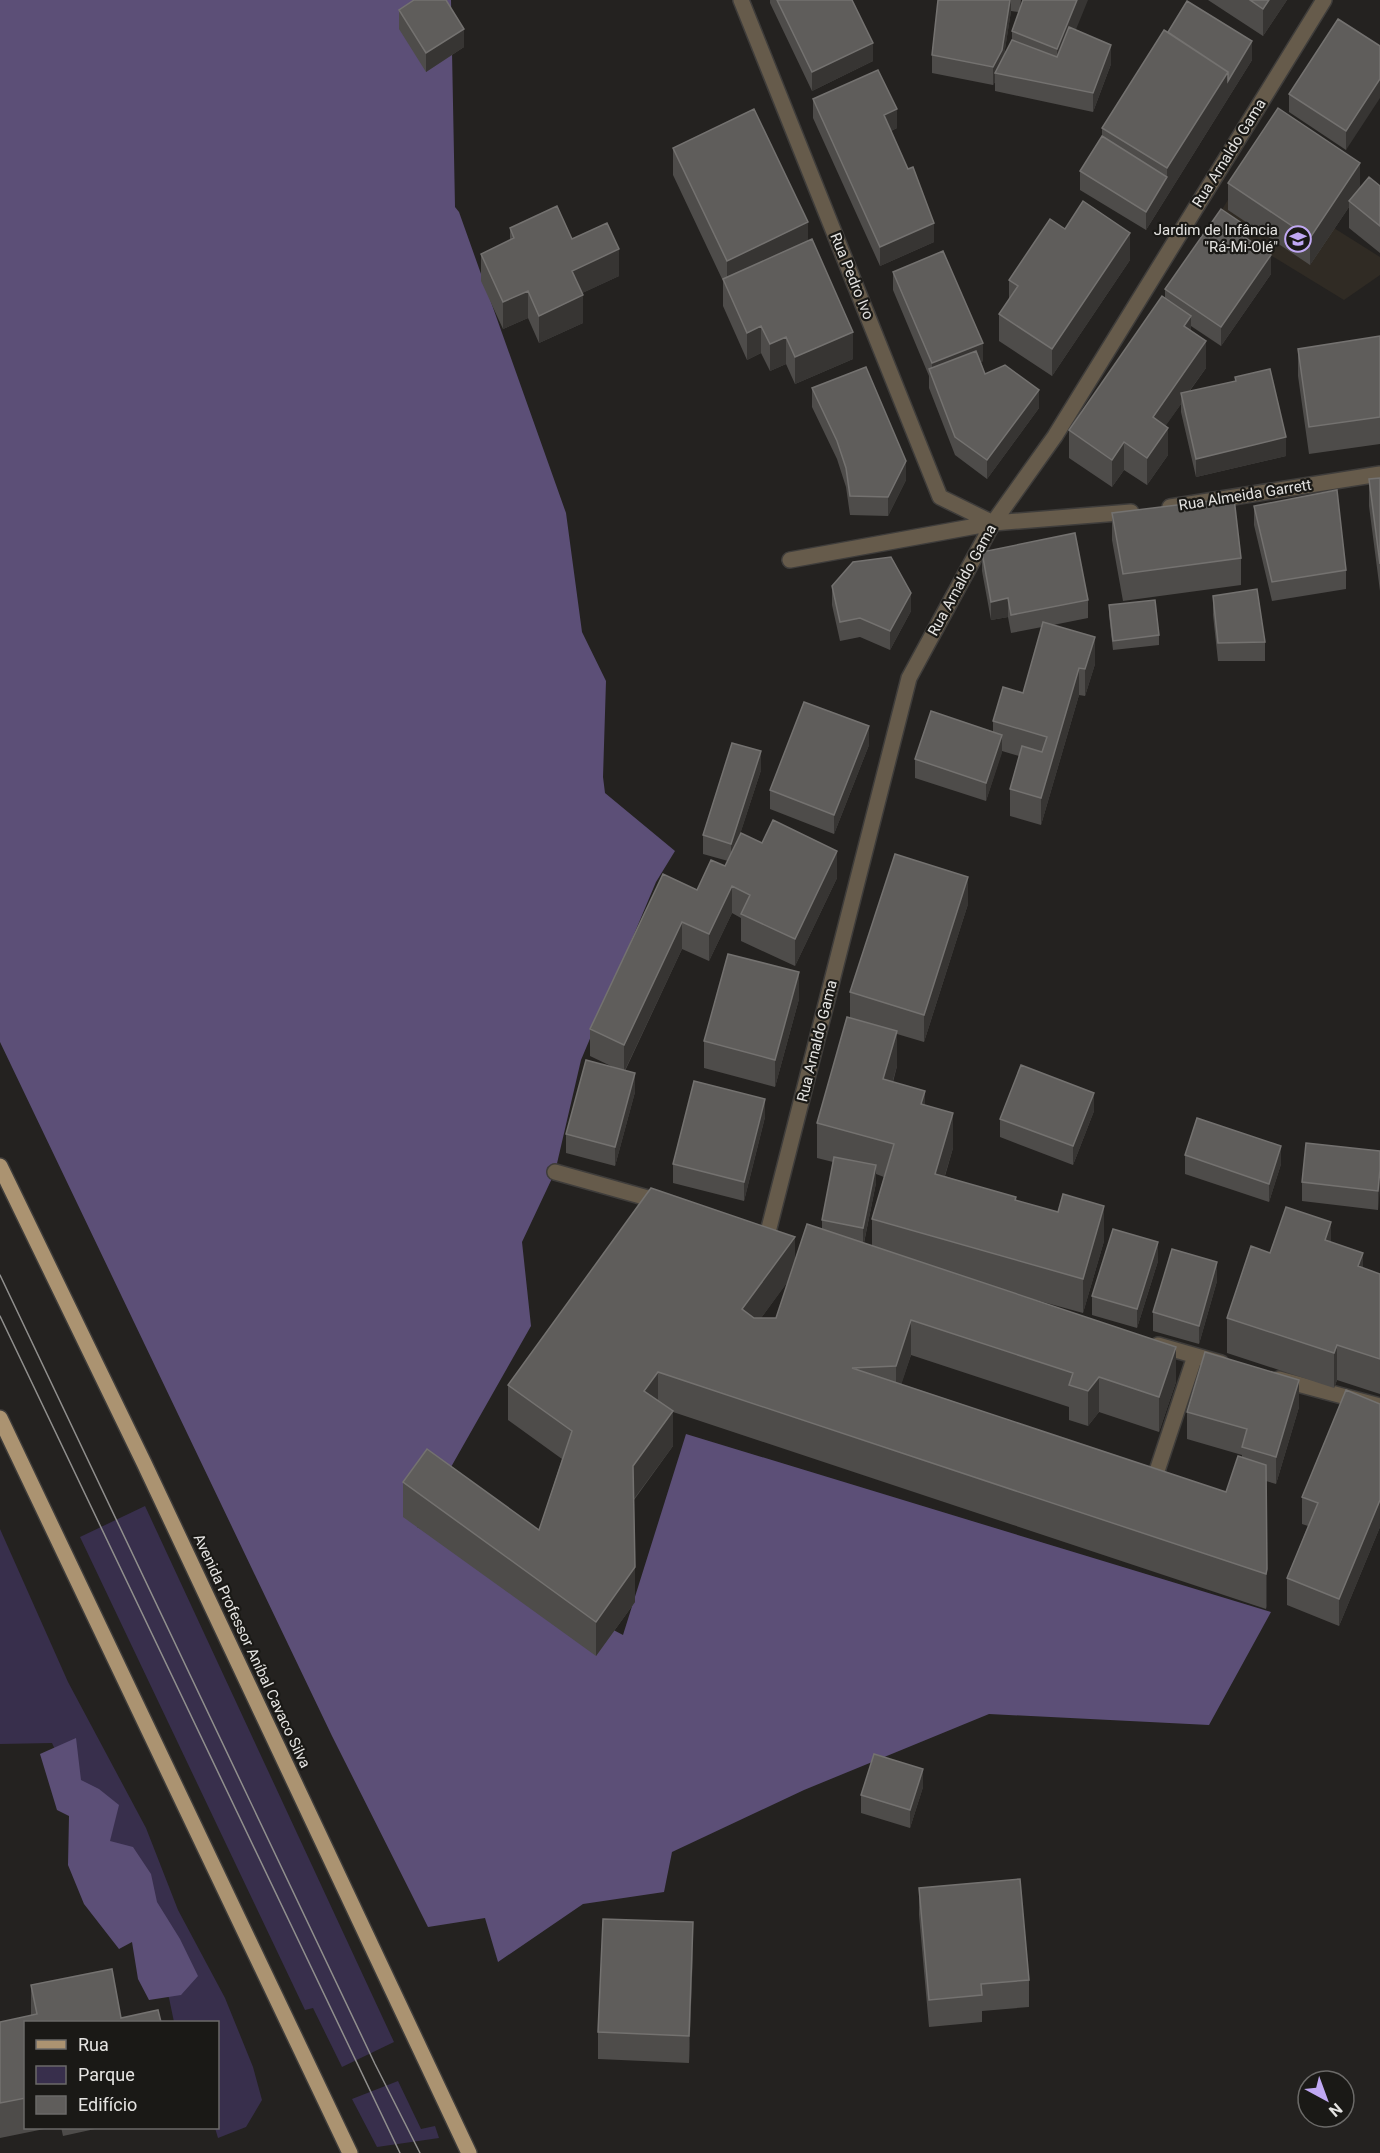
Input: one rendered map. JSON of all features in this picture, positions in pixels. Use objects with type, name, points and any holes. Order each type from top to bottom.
[{"type":"main road","name":"Avenida Professor Aníbal Cavaco Silva","points":[[0,1166],[144,1463],[469,2153]]},
{"type":"main road","points":[[0,1418],[350,2153]]},
{"type":"street","name":"Rua Pedro Ivo","points":[[741,0],[940,497],[993,523]]},
{"type":"street","name":"Rua Arnaldo Gama","points":[[768,1232],[909,678],[993,523],[1055,436],[1324,0]]},
{"type":"street","name":"Rua Almeida Garrett","points":[[790,560],[993,523],[1140,512],[1380,474]]},
{"type":"street","points":[[555,1172],[678,1207]]},
{"type":"street","points":[[1138,1340],[1241,1368]]},
{"type":"street","points":[[1154,1480],[1195,1356]]},
{"type":"street","points":[[1264,1375],[1380,1406]]},
{"type":"shaded area","points":[[0,0],[451,0],[455,207],[459,212],[566,513],[582,632],[606,681],[603,777],[605,793],[675,851],[656,882],[581,1060],[555,1172],[522,1242],[531,1326],[417,1527],[623,1635],[686,1434],[1271,1612],[1209,1725],[989,1714],[804,1790],[672,1852],[664,1892],[583,1904],[498,1962],[485,1918],[428,1927],[332,1736],[0,1042]]},
{"type":"shaded area","name":"Jardim de Infância \"Rá-Mi-Olé\"","points":[[1245,172],[1380,257],[1380,275],[1344,300],[1215,221]]},
{"type":"shaded area","points":[[76,1738],[81,1780],[99,1789],[119,1805],[110,1841],[133,1847],[151,1874],[157,1902],[180,1939],[198,1976],[181,1995],[149,2000],[138,1979],[132,1942],[119,1949],[84,1904],[68,1865],[69,1816],[57,1810],[40,1754]]},
{"type":"green space","points":[[145,1506],[394,2042],[342,2067],[313,2008],[305,2010],[80,1537]]},
{"type":"green space","points":[[0,1529],[68,1682],[146,1828],[178,1910],[225,1998],[253,2067],[262,2100],[246,2127],[218,2138],[215,2129],[219,2129],[219,2021],[174,2021],[169,1998],[52,1743],[0,1744]]},
{"type":"green space","points":[[398,2081],[421,2129],[435,2126],[439,2138],[377,2147],[352,2099]]},
{"type":"building","points":[[414,0],[446,0],[464,29],[426,53],[399,10]]},
{"type":"building","points":[[777,0],[852,0],[873,43],[812,72]]},
{"type":"building","points":[[938,0],[1010,0],[1002,50],[993,67],[932,55]]},
{"type":"building","points":[[1023,0],[1077,0],[1057,49],[1012,31]]},
{"type":"building","points":[[1250,0],[1269,0],[1263,9]]},
{"type":"building","points":[[1187,1],[1252,41],[1228,81],[1228,72],[1168,32]]},
{"type":"building","points":[[1338,19],[1380,46],[1380,79],[1346,131],[1289,94]]},
{"type":"building","points":[[1069,27],[1111,45],[1093,93],[995,73],[1012,40],[1057,57]]},
{"type":"building","points":[[1164,30],[1228,72],[1167,168],[1102,128]]},
{"type":"building","points":[[878,70],[897,109],[884,115],[908,169],[913,167],[934,223],[880,247],[813,99]]},
{"type":"building","points":[[1278,108],[1360,163],[1310,238],[1228,183]]},
{"type":"building","points":[[754,109],[808,222],[727,261],[673,148]]},
{"type":"building","points":[[1102,136],[1167,177],[1146,212],[1080,171]]},
{"type":"building","points":[[1369,177],[1380,186],[1380,226],[1349,201]]},
{"type":"building","points":[[1083,201],[1130,233],[1052,349],[999,314],[1018,286],[1009,280],[1050,219],[1065,229]]},
{"type":"building","points":[[557,206],[572,239],[607,223],[619,249],[572,271],[583,295],[539,316],[528,291],[503,302],[481,254],[514,238],[510,228]]},
{"type":"building","points":[[1221,209],[1249,228],[1243,236],[1271,255],[1221,327],[1165,289]]},
{"type":"building","points":[[812,239],[853,332],[795,357],[786,337],[770,344],[761,326],[747,333],[723,279]]},
{"type":"building","points":[[943,251],[983,343],[932,363],[893,272]]},
{"type":"building","points":[[1162,296],[1191,316],[1184,326],[1206,341],[1153,417],[1168,428],[1147,458],[1124,442],[1112,460],[1069,430]]},
{"type":"building","points":[[1380,336],[1380,417],[1309,427],[1298,349]]},
{"type":"building","points":[[976,351],[985,374],[1005,365],[1039,390],[987,460],[955,437],[929,369]]},
{"type":"building","points":[[866,367],[906,461],[888,497],[850,496],[846,468],[837,441],[812,388]]},
{"type":"building","points":[[1270,369],[1286,437],[1196,459],[1181,393],[1236,381],[1235,377]]},
{"type":"building","points":[[1380,478],[1380,564],[1369,479]]},
{"type":"building","points":[[1337,490],[1346,570],[1272,582],[1254,506]]},
{"type":"building","points":[[1234,498],[1241,558],[1123,574],[1112,513]]},
{"type":"building","points":[[1075,533],[1088,600],[1011,615],[1008,598],[991,602],[982,552]]},
{"type":"building","points":[[891,557],[911,593],[890,631],[860,618],[840,622],[832,586],[853,562]]},
{"type":"building","points":[[1257,589],[1265,642],[1218,643],[1213,596]]},
{"type":"building","points":[[1155,600],[1159,635],[1113,641],[1109,605]]},
{"type":"building","points":[[1043,622],[1095,637],[1085,669],[1079,668],[1041,798],[1010,789],[1022,746],[1042,752],[1047,737],[993,721],[1003,687],[1023,693]]},
{"type":"building","points":[[804,702],[869,726],[834,815],[770,790]]},
{"type":"building","points":[[931,711],[1002,735],[986,783],[915,759]]},
{"type":"building","points":[[732,743],[761,751],[731,844],[703,835]]},
{"type":"building","points":[[773,820],[837,851],[795,939],[741,914],[750,895],[732,886],[709,934],[682,922],[624,1045],[590,1029],[663,874],[697,890],[711,860],[725,866],[741,833],[762,843]]},
{"type":"building","points":[[895,854],[968,877],[924,1015],[850,992]]},
{"type":"building","points":[[728,954],[799,972],[775,1060],[704,1041]]},
{"type":"building","points":[[847,1017],[897,1031],[883,1079],[925,1091],[921,1104],[953,1113],[935,1174],[1016,1197],[1015,1200],[1058,1212],[1063,1194],[1104,1206],[1083,1279],[872,1219],[894,1144],[817,1123]]},
{"type":"building","points":[[586,1060],[635,1073],[615,1147],[566,1134]]},
{"type":"building","points":[[1021,1065],[1094,1093],[1073,1146],[1000,1119]]},
{"type":"building","points":[[694,1081],[765,1099],[744,1182],[673,1164]]},
{"type":"building","points":[[1197,1118],[1281,1146],[1269,1184],[1185,1155]]},
{"type":"building","points":[[1306,1143],[1380,1151],[1378,1191],[1302,1182]]},
{"type":"building","points":[[834,1157],[876,1165],[863,1228],[822,1220]]},
{"type":"building","points":[[651,1188],[795,1237],[742,1309],[754,1318],[776,1318],[807,1224],[1176,1347],[1159,1397],[1099,1377],[1088,1391],[1069,1385],[1073,1373],[911,1320],[896,1366],[852,1368],[1226,1492],[1238,1456],[1266,1465],[1266,1574],[658,1372],[644,1391],[673,1411],[633,1466],[635,1567],[596,1622],[403,1482],[427,1449],[539,1530],[572,1431],[508,1385]]},
{"type":"building","points":[[1286,1207],[1331,1222],[1325,1240],[1363,1253],[1358,1266],[1380,1274],[1380,1359],[1337,1345],[1334,1353],[1227,1318],[1251,1246],[1270,1253]]},
{"type":"building","points":[[1113,1229],[1158,1242],[1137,1309],[1092,1296]]},
{"type":"building","points":[[1172,1249],[1217,1262],[1199,1326],[1153,1312]]},
{"type":"building","points":[[1205,1352],[1299,1380],[1276,1457],[1242,1447],[1247,1429],[1187,1412]]},
{"type":"building","points":[[1346,1390],[1380,1404],[1380,1500],[1339,1599],[1287,1578],[1318,1503],[1302,1497]]},
{"type":"building","points":[[874,1754],[923,1769],[910,1810],[861,1795]]},
{"type":"building","points":[[1020,1879],[1029,1980],[981,1984],[982,1995],[929,2000],[919,1888]]},
{"type":"building","points":[[603,1919],[693,1922],[689,2036],[598,2032]]},
{"type":"building","points":[[112,1969],[121,2018],[158,2010],[161,2021],[24,2021],[24,2098],[0,2103],[0,2022],[37,2014],[31,1985]]},
{"type":"tram line","points":[[0,1275],[375,2064],[420,2153]]},
{"type":"tram line","points":[[0,1316],[400,2153]]},
{"type":"place","name":"Jardim de Infância \"Rá-Mi-Olé\"","points":[[1298,239]]}]
